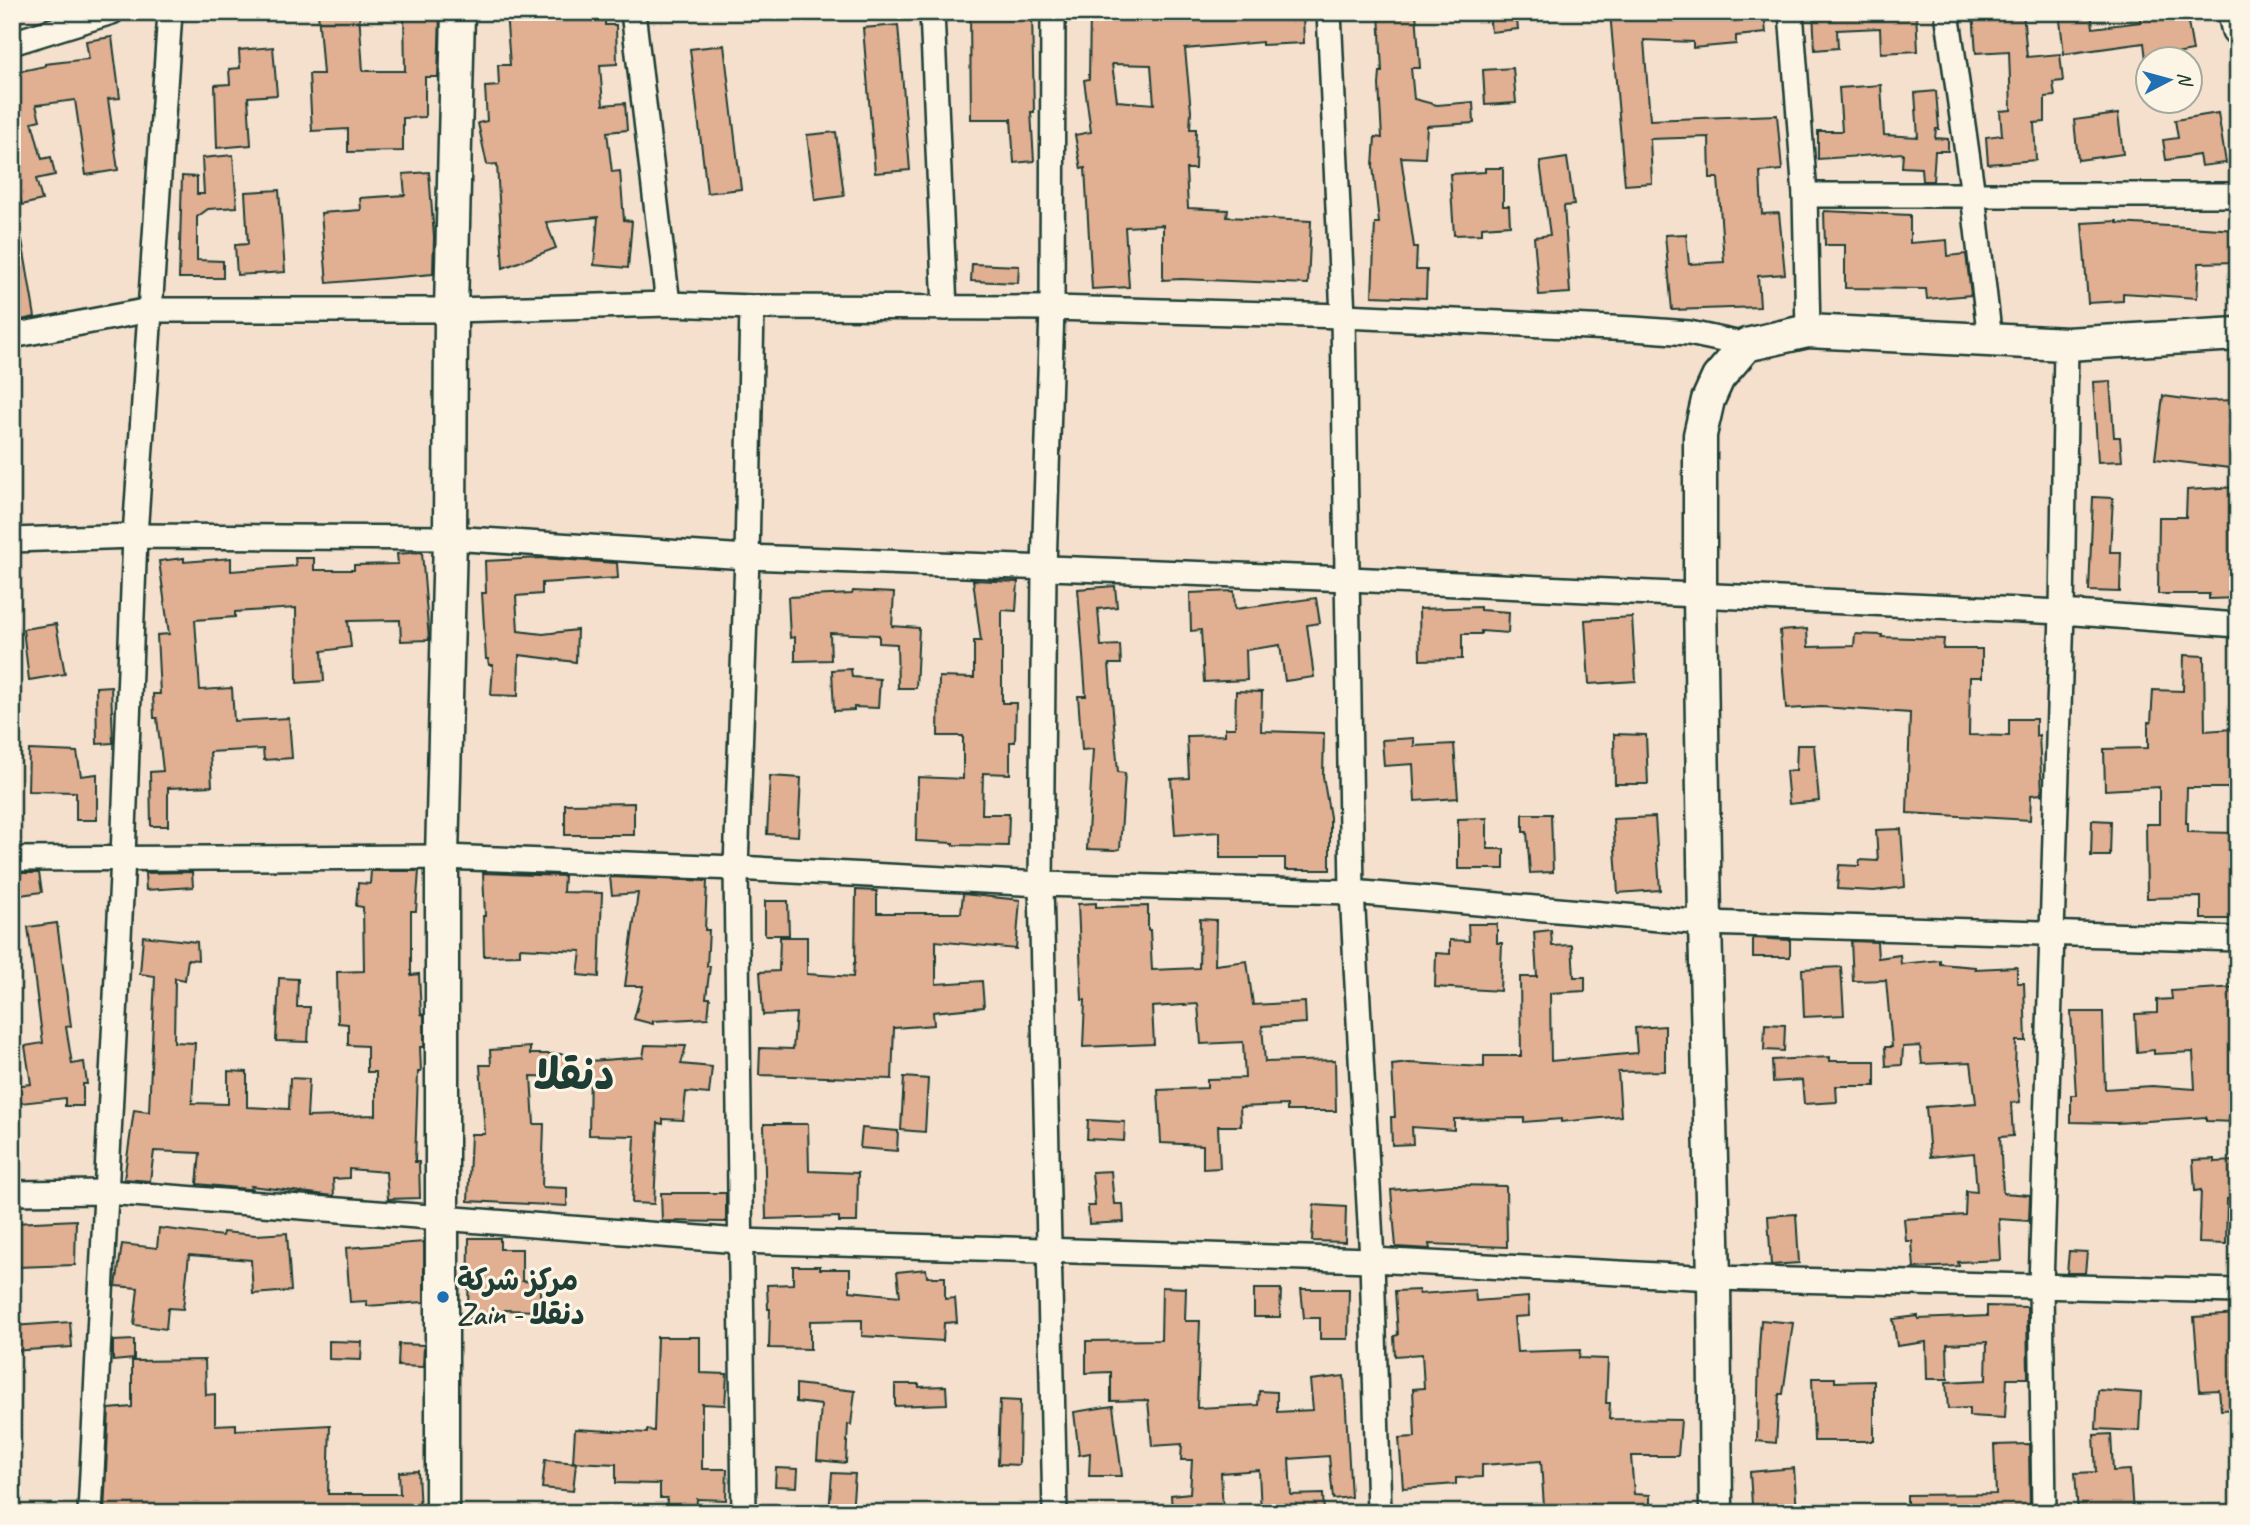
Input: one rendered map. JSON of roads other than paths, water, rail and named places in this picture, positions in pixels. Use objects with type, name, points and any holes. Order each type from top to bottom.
[{"type":"main road","points":[[442,1513],[442,857],[450,538],[457,12]]},
{"type":"main road","points":[[2234,12],[2238,29]]},
{"type":"main road","points":[[1716,1513],[1714,1278],[1704,923],[1700,435],[1708,400],[1718,377],[1746,345],[1808,331],[2066,344],[2238,334]]},
{"type":"street","points":[[12,43],[112,12]]},
{"type":"street","points":[[90,1513],[107,1192],[135,536],[170,12]]},
{"type":"street","points":[[633,12],[668,304]]},
{"type":"street","points":[[932,12],[945,308]]},
{"type":"street","points":[[1053,12],[1052,308],[1044,569],[1041,884],[1055,1513]]},
{"type":"street","points":[[1329,12],[1342,316],[1349,579],[1352,892],[1372,1260],[1379,1513]]},
{"type":"street","points":[[1791,12],[1805,195],[1808,331]]},
{"type":"street","points":[[1947,12],[1990,340]]},
{"type":"street","points":[[1805,195],[2238,195]]},
{"type":"street","points":[[12,335],[150,310],[451,310],[668,304],[752,307],[1052,308],[1342,316],[1634,329],[1689,333],[1746,345]]},
{"type":"street","points":[[744,1513],[736,868],[747,557],[752,307]]},
{"type":"street","points":[[2044,1513],[2041,1286],[2062,612],[2066,344]]},
{"type":"street","points":[[12,540],[135,536],[450,538],[747,557],[1349,579],[2062,612],[2238,625]]},
{"type":"street","points":[[12,859],[442,857],[736,868],[1041,884],[1352,892],[1704,923],[2238,939]]},
{"type":"street","points":[[12,1193],[107,1192],[739,1241],[1372,1260],[1714,1278],[2238,1291]]},
{"type":"place","name":"مركز شركة Zain - دنقلا","points":[[443,1297]]},
{"type":"district","name":"دنقلا","points":[[574,1074]]}]
